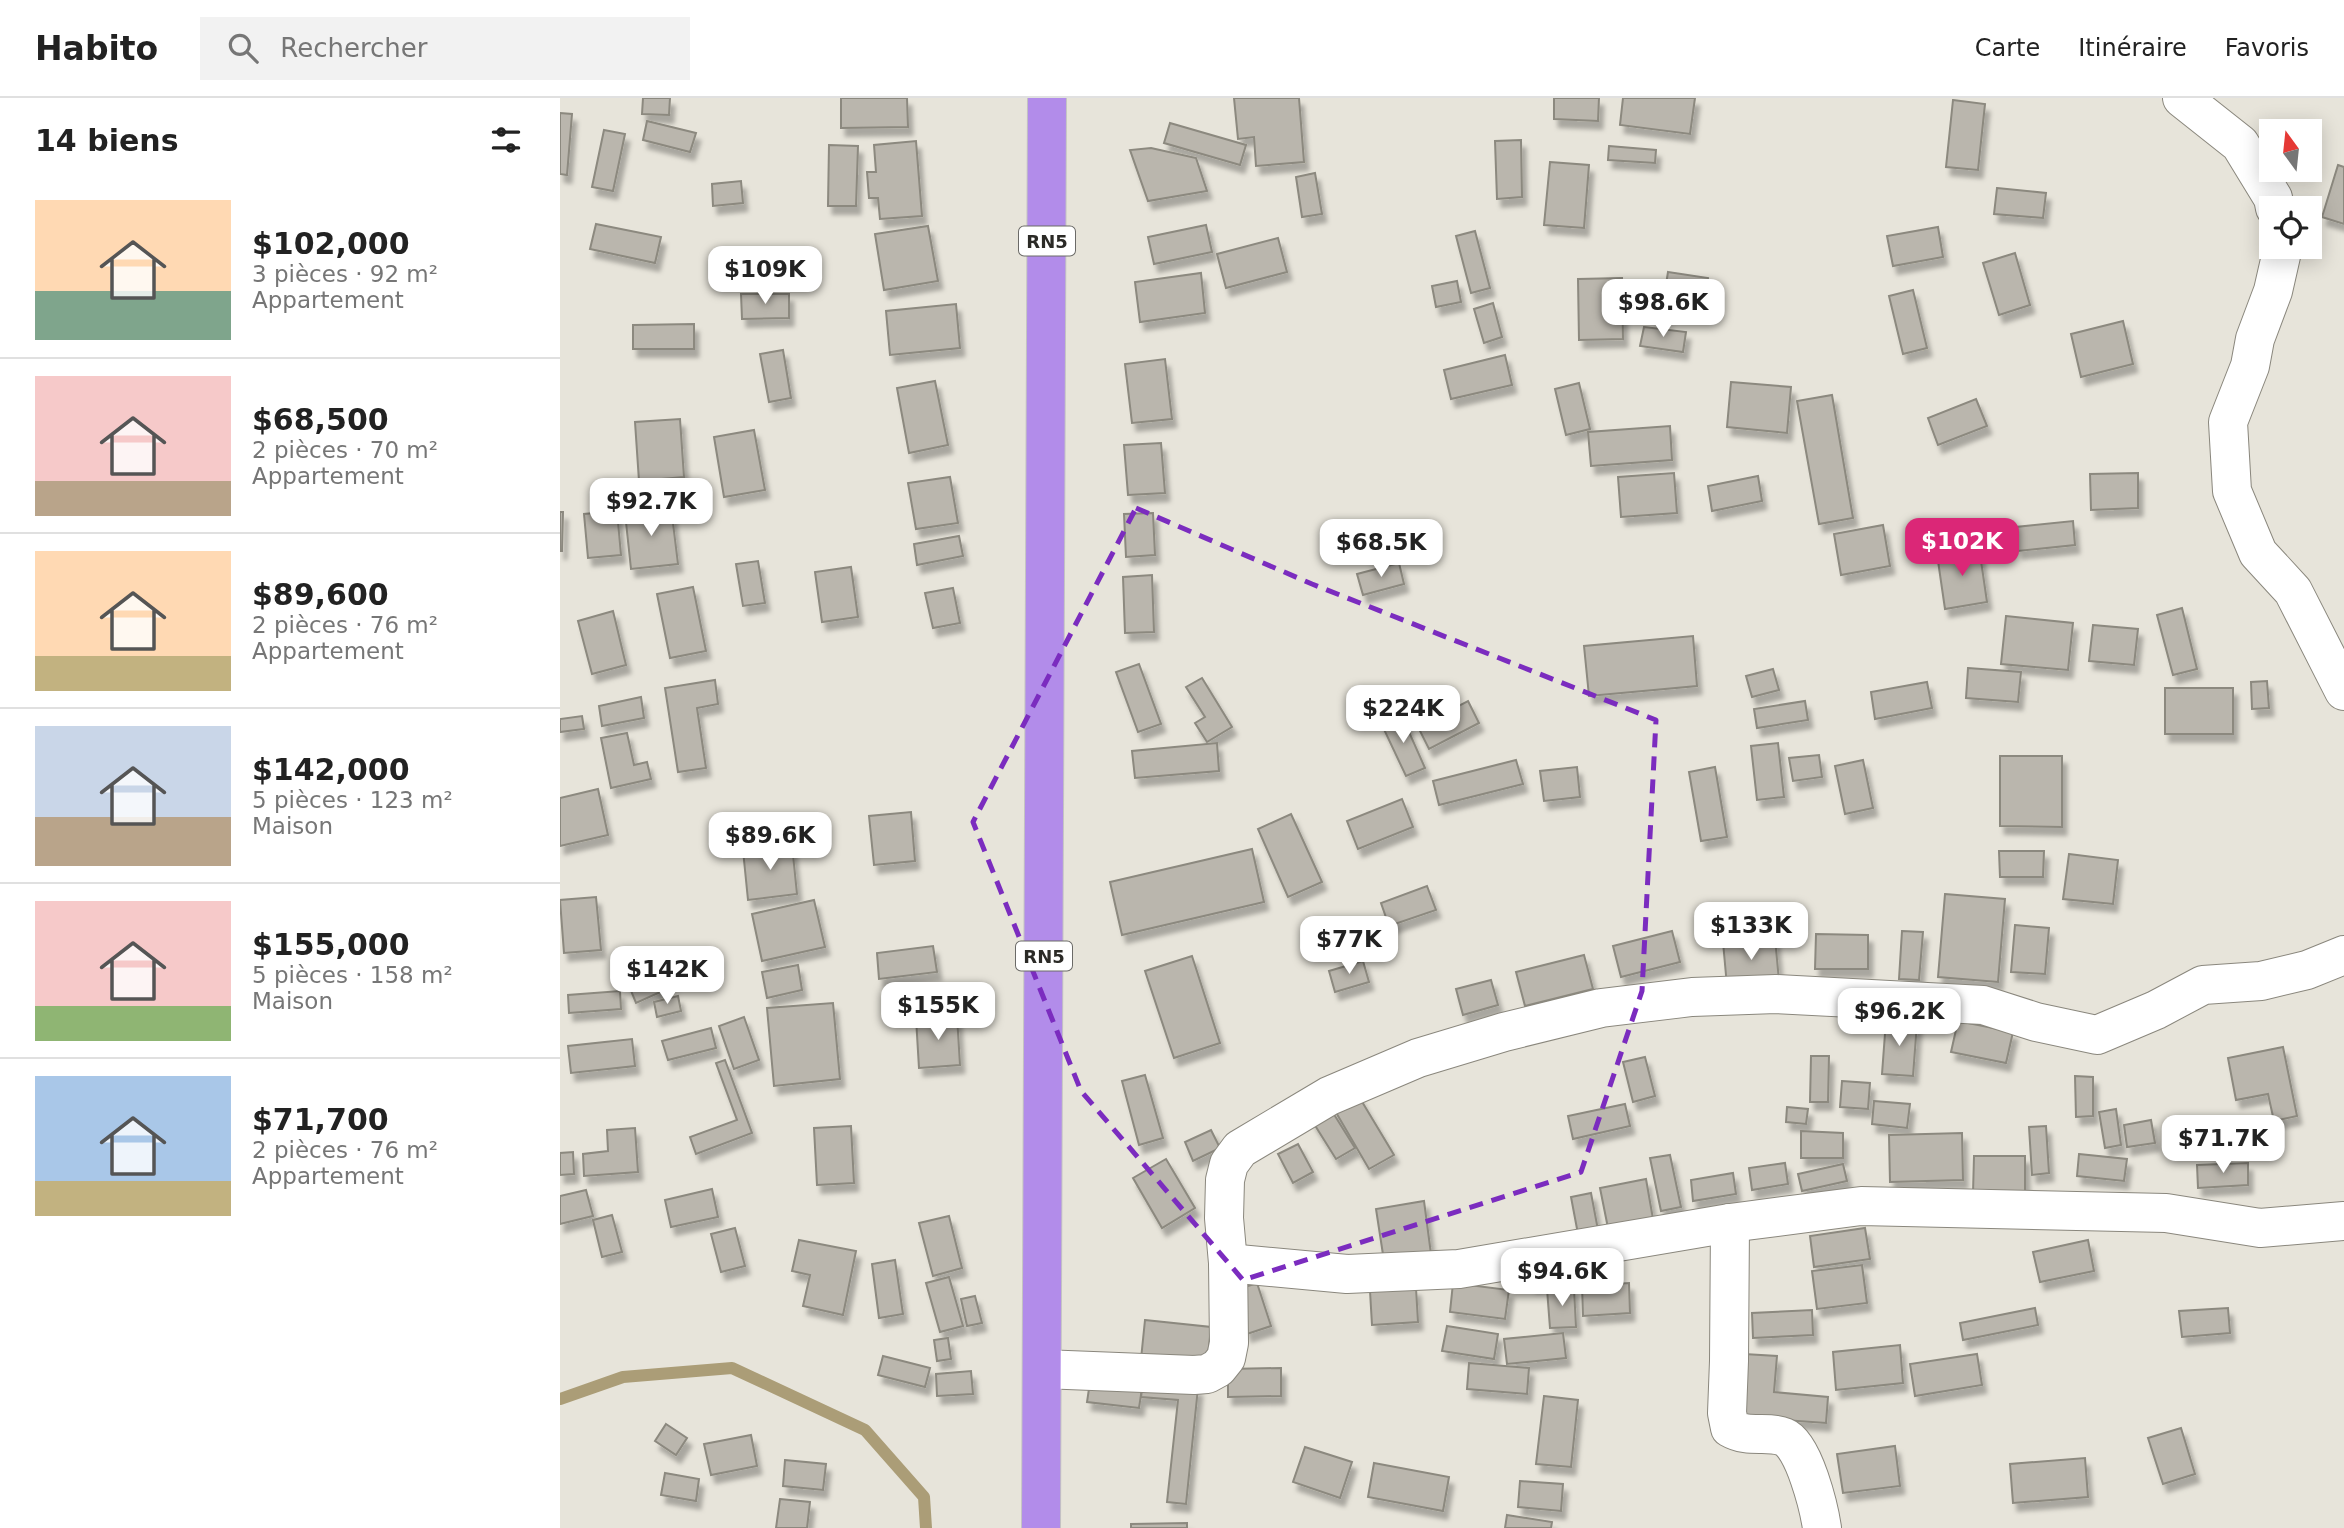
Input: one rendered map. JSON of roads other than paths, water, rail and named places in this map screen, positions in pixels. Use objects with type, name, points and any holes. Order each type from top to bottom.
[{"type":"highway","name":"RN5","points":[[1041,1528],[1047,98]]},
{"type":"street","points":[[2182,98],[2240,144],[2272,196]]},
{"type":"street","points":[[2280,259],[2273,291],[2255,339],[2250,366],[2228,422],[2232,491],[2258,553],[2293,591],[2344,691]]},
{"type":"street","points":[[1042,1369],[1194,1375],[1207,1374],[1218,1368],[1226,1358],[1229,1343],[1228,1263],[1224,1218],[1225,1180],[1230,1164],[1240,1149],[1329,1096],[1419,1058],[1504,1031],[1601,1008],[1692,997],[1776,994],[1983,1005],[2036,1023],[2096,1035],[2156,1010],[2203,985],[2261,981],[2307,970],[2344,955]]},
{"type":"street","points":[[1228,1263],[1346,1274],[1459,1269],[1730,1223],[1861,1206],[2166,1213],[2260,1228],[2344,1221]]},
{"type":"street","points":[[1730,1223],[1727,1413],[1730,1428],[1740,1433],[1784,1437],[1794,1445],[1810,1482],[1822,1528]]},
{"type":"waterway","points":[[560,1399],[623,1377],[732,1368],[865,1430],[924,1497],[926,1528]]}]
